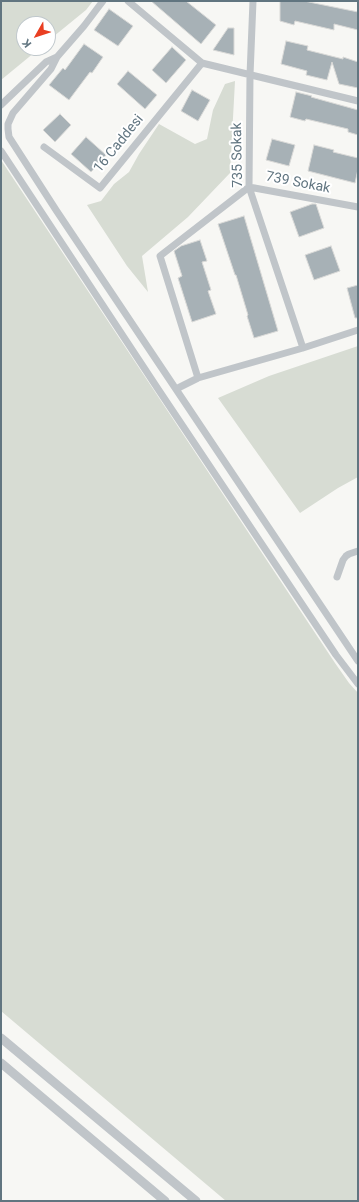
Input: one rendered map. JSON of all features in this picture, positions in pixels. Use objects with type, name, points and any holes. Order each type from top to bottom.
[{"type":"street","points":[[103,1],[57,57],[52,69],[10,118],[8,129],[9,137],[56,210],[358,661]]},
{"type":"street","points":[[128,1],[202,62],[358,101]]},
{"type":"street","name":"735 Sokak","points":[[253,1],[250,75],[249,187],[303,348]]},
{"type":"street","points":[[1,104],[46,62],[57,57]]},
{"type":"street","name":"16 Caddesi","points":[[44,147],[100,188],[202,62]]},
{"type":"street","points":[[1,152],[319,630],[358,684]]},
{"type":"street","name":"739 Sokak","points":[[198,378],[160,256],[249,187],[358,207]]},
{"type":"street","points":[[176,388],[198,378],[303,348],[358,330]]},
{"type":"street","points":[[336,577],[346,556],[358,551]]},
{"type":"street","points":[[1,1038],[196,1201]]},
{"type":"street","points":[[1,1063],[166,1201]]},
{"type":"shaded area","points":[[1,1],[93,1],[86,10],[56,34],[56,16],[16,16],[16,56],[30,56],[1,80]]},
{"type":"shaded area","points":[[235,81],[230,173],[188,217],[142,256],[148,292],[127,266],[87,205],[101,201],[114,184],[129,172],[159,124],[195,144],[207,139],[213,110],[225,84]]},
{"type":"shaded area","points":[[1,160],[335,663],[358,693],[358,1201],[226,1201],[1,1011]]},
{"type":"shaded area","points":[[358,346],[358,477],[338,488],[300,513],[218,398],[269,376]]},
{"type":"building","points":[[151,1],[186,1],[216,25],[201,44]]},
{"type":"building","points":[[280,1],[304,1],[358,12],[358,30],[334,24],[334,30],[295,21],[294,25],[280,21]]},
{"type":"building","points":[[109,9],[133,26],[118,46],[94,30]]},
{"type":"building","points":[[228,28],[234,28],[234,55],[213,50]]},
{"type":"building","points":[[286,41],[308,46],[307,50],[343,59],[343,57],[358,62],[358,88],[339,84],[332,62],[327,80],[306,75],[307,71],[281,64]]},
{"type":"building","points":[[84,44],[103,57],[92,73],[90,72],[69,100],[49,85],[63,68],[65,70]]},
{"type":"building","points":[[172,47],[186,60],[166,83],[152,70]]},
{"type":"building","points":[[128,71],[157,95],[145,109],[117,84]]},
{"type":"building","points":[[192,90],[210,100],[198,121],[181,111]]},
{"type":"building","points":[[296,92],[358,110],[358,135],[348,132],[348,129],[306,119],[305,121],[290,117]]},
{"type":"building","points":[[60,114],[71,125],[55,142],[43,130]]},
{"type":"building","points":[[86,137],[106,155],[91,172],[71,154]]},
{"type":"building","points":[[272,139],[295,145],[289,166],[266,160]]},
{"type":"building","points":[[314,145],[334,150],[333,152],[358,158],[358,169],[355,183],[308,171]]},
{"type":"building","points":[[316,204],[324,228],[299,237],[290,212]]},
{"type":"building","points":[[244,216],[278,331],[254,338],[236,275],[218,224]]},
{"type":"building","points":[[200,240],[207,261],[202,262],[211,290],[208,291],[216,314],[192,322],[178,278],[182,276],[174,251],[181,246]]},
{"type":"building","points":[[331,246],[340,271],[314,280],[305,255]]},
{"type":"building","points":[[358,285],[358,318],[355,318],[347,288]]}]
